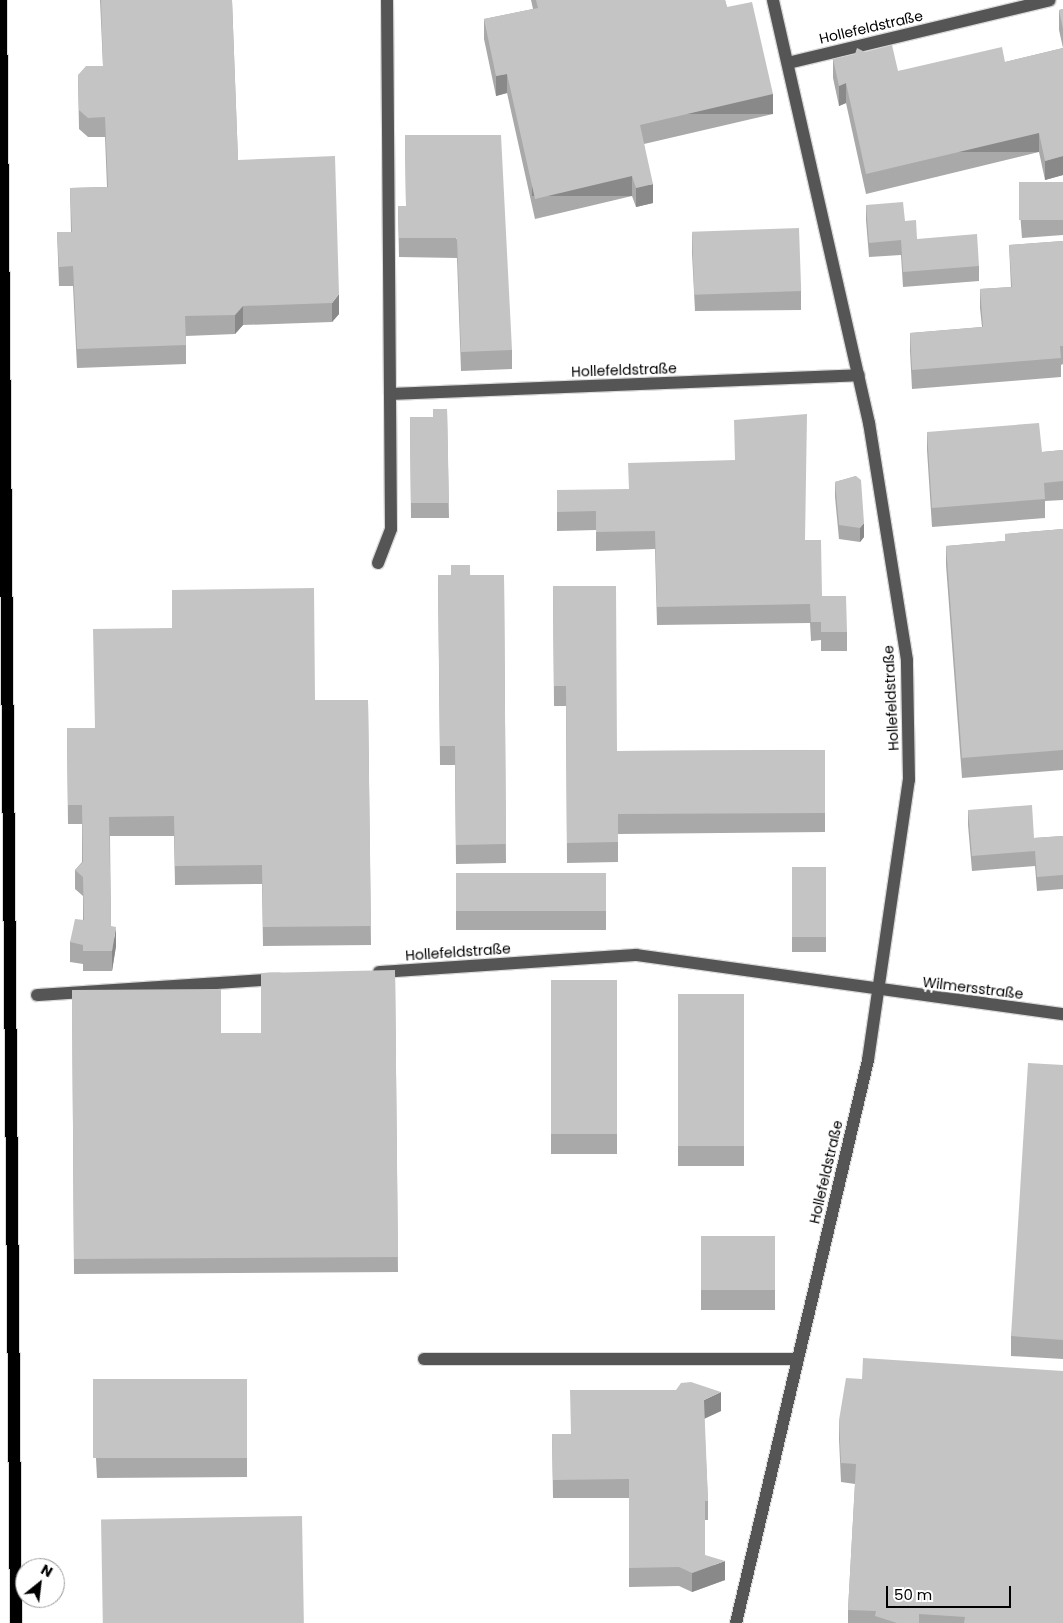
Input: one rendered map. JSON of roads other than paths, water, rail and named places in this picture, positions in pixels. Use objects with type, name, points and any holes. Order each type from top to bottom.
[{"type":"main road","points":[[1,0],[16,1623]]},
{"type":"street","points":[[378,562],[391,529],[387,0]]},
{"type":"street","name":"Hollefeldstraße","points":[[736,1623],[868,1060],[909,780],[907,660],[859,375],[773,0]]},
{"type":"street","name":"Hollefeldstraße","points":[[788,63],[1050,0]]},
{"type":"street","name":"Hollefeldstraße","points":[[390,394],[859,375]]},
{"type":"street","name":"Hollefeldstraße","points":[[366,973],[636,956],[879,991]]},
{"type":"street","points":[[37,995],[297,978]]},
{"type":"street","name":"Wilmersstraße","points":[[879,991],[1063,1014]]},
{"type":"street","points":[[424,1359],[798,1359]]}]
